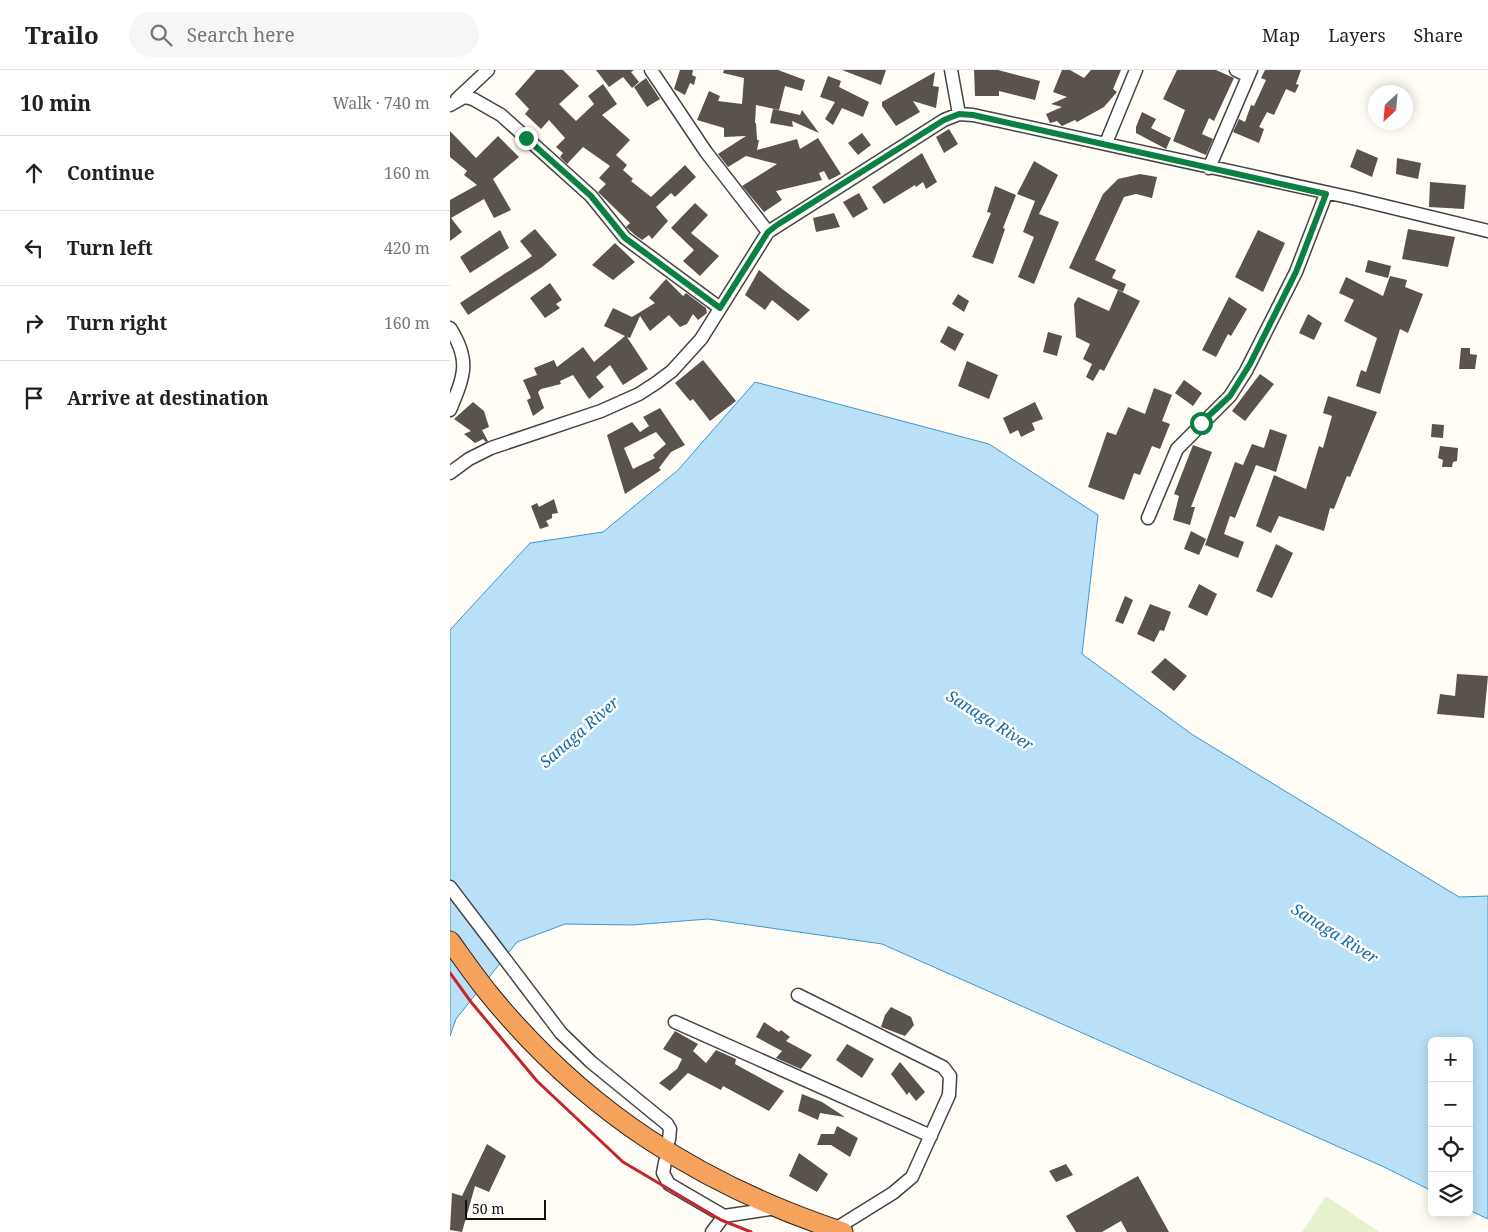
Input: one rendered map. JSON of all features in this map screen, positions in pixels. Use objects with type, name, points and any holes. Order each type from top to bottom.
[{"type":"highway","points":[[450,941],[491,996],[543,1052],[601,1105],[648,1140],[690,1167],[777,1208],[839,1231]]},
{"type":"street","points":[[453,102],[488,70]]},
{"type":"street","points":[[651,70],[706,152],[768,232]]},
{"type":"street","points":[[951,70],[959,114]]},
{"type":"street","points":[[1106,143],[1136,70]]},
{"type":"street","points":[[1209,168],[1250,73],[1236,70]]},
{"type":"street","points":[[453,102],[464,97],[473,99],[501,115],[591,196],[625,238],[720,308]]},
{"type":"street","points":[[450,473],[469,459],[491,448],[601,411],[639,394],[672,371],[692,351],[768,232],[911,140],[944,120],[959,114],[973,115],[1106,143],[1488,231]]},
{"type":"street","points":[[1148,518],[1176,449],[1230,396],[1250,364],[1296,272],[1326,194]]},
{"type":"street","points":[[450,328],[460,348],[465,367],[461,384],[450,410]]},
{"type":"street","points":[[450,887],[515,975],[561,1033],[576,1048],[667,1124],[670,1130],[669,1140]]},
{"type":"street","points":[[798,995],[943,1067],[950,1076],[948,1095],[912,1177],[893,1193],[839,1231]]},
{"type":"street","points":[[675,1022],[931,1136]]},
{"type":"street","points":[[665,1162],[663,1174],[669,1184],[724,1216],[777,1208]]},
{"type":"street","points":[[712,1232],[724,1216]]},
{"type":"green space","points":[[1326,1196],[1379,1232],[1302,1232]]},
{"type":"water","name":"Sanaga River","points":[[755,382],[989,444],[1098,515],[1082,654],[1193,735],[1459,897],[1488,896],[1488,1219],[1473,1212],[1473,1037],[1428,1037],[1428,1189],[1384,1167],[882,944],[708,919],[632,925],[565,924],[517,942],[456,1019],[450,1036],[450,630],[530,543],[603,532],[678,470]]},
{"type":"building","points":[[536,70],[563,70],[579,86],[559,104],[576,121],[594,104],[588,96],[603,84],[617,104],[602,115],[630,140],[616,155],[627,165],[623,170],[633,179],[631,181],[651,197],[685,165],[696,177],[675,197],[671,193],[656,207],[668,221],[652,239],[649,235],[642,240],[635,235],[626,227],[630,223],[598,192],[606,184],[599,178],[610,166],[583,147],[567,164],[560,157],[563,153],[556,147],[565,138],[549,120],[541,129],[525,114],[529,109],[515,94]]},
{"type":"building","points":[[596,70],[634,70],[631,72],[639,82],[632,88],[623,77],[609,87]]},
{"type":"building","points":[[680,70],[693,70],[692,75],[696,77],[694,85],[690,83],[685,95],[674,89]]},
{"type":"building","points":[[724,70],[778,70],[805,80],[802,91],[785,86],[779,110],[756,105],[755,123],[757,140],[759,140],[757,150],[797,139],[800,149],[818,138],[841,174],[829,180],[824,171],[819,173],[822,180],[776,191],[782,200],[764,212],[742,186],[777,164],[746,156],[728,167],[718,154],[746,136],[724,137],[724,128],[697,120],[709,91],[720,96],[718,101],[742,104],[744,78],[723,73]]},
{"type":"building","points":[[842,70],[886,70],[881,85]]},
{"type":"building","points":[[974,70],[998,70],[1040,81],[1035,100],[999,91],[999,96],[975,96]]},
{"type":"building","points":[[1062,70],[1070,70],[1084,78],[1091,70],[1121,70],[1113,89],[1117,92],[1104,107],[1077,122],[1075,120],[1062,126],[1057,121],[1050,123],[1046,114],[1062,107],[1051,104],[1067,97],[1053,92]]},
{"type":"building","points":[[1177,70],[1216,70],[1234,78],[1214,121],[1209,118],[1202,134],[1213,139],[1206,155],[1173,141],[1185,110],[1163,99]]},
{"type":"building","points":[[1265,70],[1301,70],[1296,84],[1299,85],[1295,93],[1286,89],[1274,115],[1267,112],[1259,127],[1264,129],[1259,143],[1233,132],[1239,119],[1245,122],[1251,105],[1254,106],[1266,80],[1261,78]]},
{"type":"building","points":[[935,72],[933,86],[939,87],[936,108],[913,101],[920,112],[896,126],[882,106],[882,102]]},
{"type":"building","points":[[828,76],[841,81],[839,87],[869,102],[863,117],[842,108],[833,125],[825,119],[835,102],[820,97]]},
{"type":"building","points":[[646,78],[660,99],[647,107],[634,87]]},
{"type":"building","points":[[773,109],[800,115],[802,110],[819,133],[792,121],[793,127],[770,123]]},
{"type":"building","points":[[1142,112],[1156,119],[1151,128],[1171,138],[1166,149],[1136,133],[1136,127]]},
{"type":"building","points":[[949,129],[958,144],[944,153],[936,137]]},
{"type":"building","points":[[450,131],[476,158],[498,136],[519,157],[493,179],[511,210],[494,218],[484,199],[451,218],[462,232],[450,241],[450,200],[477,185],[464,175],[467,171],[450,157]]},
{"type":"building","points":[[862,133],[871,145],[858,155],[848,143]]},
{"type":"building","points":[[1357,149],[1378,158],[1372,177],[1350,167]]},
{"type":"building","points":[[922,153],[937,182],[926,189],[923,182],[916,187],[915,185],[884,204],[872,187]]},
{"type":"building","points":[[1397,158],[1421,163],[1418,179],[1396,174]]},
{"type":"building","points":[[1034,161],[1058,175],[1039,214],[1059,222],[1034,284],[1018,277],[1034,237],[1023,232],[1035,201],[1017,194]]},
{"type":"building","points":[[1140,174],[1157,177],[1152,198],[1136,194],[1124,197],[1095,260],[1116,270],[1112,278],[1126,284],[1123,292],[1069,268],[1103,194],[1118,179]]},
{"type":"building","points":[[1430,182],[1466,185],[1464,209],[1429,207]]},
{"type":"building","points":[[995,186],[1016,195],[1003,228],[1005,229],[993,264],[972,257],[991,213],[987,212]]},
{"type":"building","points":[[859,193],[868,209],[853,218],[843,202]]},
{"type":"building","points":[[695,203],[708,215],[691,233],[719,256],[700,276],[683,261],[694,250],[671,228]]},
{"type":"building","points":[[834,213],[840,227],[816,232],[813,218]]},
{"type":"building","points":[[535,229],[557,255],[542,267],[468,315],[460,303],[532,256],[520,241]]},
{"type":"building","points":[[1408,229],[1455,237],[1448,267],[1402,259]]},
{"type":"building","points":[[500,230],[509,248],[470,273],[460,257]]},
{"type":"building","points":[[1258,230],[1285,243],[1263,292],[1235,277]]},
{"type":"building","points":[[615,243],[635,262],[613,280],[592,265]]},
{"type":"building","points":[[1368,260],[1391,266],[1388,278],[1365,272]]},
{"type":"building","points":[[759,270],[810,310],[798,321],[772,300],[765,310],[745,295]]},
{"type":"building","points":[[1390,276],[1407,280],[1405,287],[1423,294],[1408,333],[1400,329],[1380,394],[1356,386],[1361,370],[1366,372],[1377,338],[1344,321],[1354,300],[1339,293],[1346,277],[1383,296]]},
{"type":"building","points":[[666,279],[683,296],[686,293],[706,308],[707,313],[698,320],[693,314],[687,324],[680,327],[669,315],[650,331],[640,316],[630,338],[627,337],[648,369],[623,385],[610,365],[596,377],[604,387],[589,399],[573,375],[560,381],[561,384],[541,389],[538,392],[544,408],[533,416],[527,400],[531,398],[523,380],[537,375],[534,368],[554,360],[557,367],[583,347],[594,362],[625,336],[604,326],[613,308],[632,317],[655,303],[649,298]]},
{"type":"building","points":[[550,283],[562,300],[556,304],[560,308],[545,318],[530,298]]},
{"type":"building","points":[[1118,290],[1140,301],[1104,371],[1100,369],[1093,381],[1086,377],[1092,364],[1083,359],[1090,344],[1076,337],[1074,304],[1078,297],[1109,311]]},
{"type":"building","points":[[958,294],[969,301],[964,312],[952,304]]},
{"type":"building","points":[[1229,297],[1247,309],[1231,336],[1228,334],[1216,357],[1202,350]]},
{"type":"building","points":[[1308,314],[1322,323],[1314,340],[1299,333]]},
{"type":"building","points":[[948,326],[964,334],[955,351],[940,342]]},
{"type":"building","points":[[1048,332],[1062,336],[1057,356],[1043,352]]},
{"type":"building","points":[[1461,348],[1470,348],[1470,354],[1477,355],[1475,369],[1459,369]]},
{"type":"building","points":[[703,360],[736,401],[710,421],[693,399],[690,401],[675,383]]},
{"type":"building","points":[[967,361],[998,375],[989,399],[958,386]]},
{"type":"building","points":[[1260,374],[1274,384],[1245,421],[1232,411]]},
{"type":"building","points":[[1184,380],[1202,393],[1193,406],[1175,393]]},
{"type":"building","points":[[1154,388],[1172,395],[1162,421],[1170,424],[1160,449],[1152,446],[1140,475],[1134,473],[1124,500],[1088,487],[1107,432],[1116,435],[1128,407],[1145,414]]},
{"type":"building","points":[[1328,396],[1377,412],[1350,477],[1347,476],[1334,509],[1330,508],[1324,531],[1279,516],[1271,533],[1256,526],[1274,475],[1306,489],[1319,446],[1323,448],[1332,416],[1323,413]]},
{"type":"building","points":[[473,402],[484,411],[489,427],[482,430],[488,441],[486,442],[483,439],[475,443],[464,434],[471,431],[454,419]]},
{"type":"building","points":[[1035,402],[1043,419],[1032,423],[1035,430],[1021,437],[1018,430],[1010,434],[1003,418]]},
{"type":"building","points":[[660,408],[685,445],[671,452],[659,468],[661,470],[625,494],[607,435],[632,422],[640,432],[649,426],[643,417]],"holes":[[[656,432],[666,444],[653,455],[655,458],[633,469],[624,448]]]},
{"type":"building","points":[[1432,424],[1444,425],[1443,438],[1431,437]]},
{"type":"building","points":[[1270,429],[1287,435],[1276,472],[1256,465],[1235,518],[1230,516],[1224,534],[1244,542],[1238,558],[1205,545],[1235,462],[1243,465],[1252,444],[1264,448]]},
{"type":"building","points":[[1193,445],[1212,452],[1191,507],[1195,507],[1190,525],[1173,520],[1179,496],[1174,494]]},
{"type":"building","points":[[1440,446],[1458,448],[1457,461],[1453,462],[1452,467],[1442,467],[1443,460],[1438,458]]},
{"type":"building","points":[[554,499],[558,513],[552,514],[552,518],[546,521],[549,526],[540,529],[531,506],[537,503],[539,507]]},
{"type":"building","points":[[1191,531],[1206,539],[1199,555],[1184,549]]},
{"type":"building","points":[[1276,544],[1293,553],[1272,598],[1256,591]]},
{"type":"building","points":[[1199,584],[1217,594],[1207,616],[1188,607]]},
{"type":"building","points":[[1125,596],[1133,600],[1123,624],[1115,621]]},
{"type":"building","points":[[1150,604],[1171,612],[1164,631],[1160,630],[1154,642],[1137,634]]},
{"type":"building","points":[[1165,658],[1187,676],[1174,691],[1151,672]]},
{"type":"building","points":[[1457,674],[1488,676],[1484,718],[1437,714],[1440,694],[1455,696]]},
{"type":"building","points":[[891,1007],[911,1017],[914,1025],[905,1036],[881,1027],[885,1015]]},
{"type":"building","points":[[764,1022],[779,1032],[781,1030],[790,1037],[786,1041],[812,1055],[801,1069],[776,1058],[782,1051],[756,1037]]},
{"type":"building","points":[[675,1031],[698,1044],[693,1051],[706,1063],[716,1050],[736,1059],[735,1064],[784,1091],[769,1111],[723,1086],[721,1090],[688,1073],[670,1091],[659,1083],[677,1069],[682,1059],[663,1049]]},
{"type":"building","points":[[847,1044],[874,1059],[862,1078],[836,1060]]},
{"type":"building","points":[[900,1062],[925,1092],[916,1101],[909,1092],[907,1095],[891,1074]]},
{"type":"building","points":[[802,1094],[822,1102],[845,1117],[820,1113],[818,1120],[798,1111]]},
{"type":"building","points":[[837,1126],[858,1138],[850,1157],[831,1145],[817,1145],[821,1134],[834,1134]]},
{"type":"building","points":[[487,1144],[506,1156],[489,1192],[475,1186],[462,1232],[450,1230],[452,1193],[462,1196]]},
{"type":"building","points":[[799,1153],[828,1174],[817,1192],[789,1176]]},
{"type":"building","points":[[1066,1164],[1073,1175],[1056,1182],[1049,1171]]},
{"type":"building","points":[[1138,1176],[1169,1232],[1127,1232],[1121,1221],[1102,1232],[1076,1232],[1066,1216]]},
{"type":"railway","points":[[450,973],[471,1002],[537,1081],[623,1162],[721,1220],[751,1232]]},
{"type":"route","points":[[526,138],[591,196],[625,238],[720,308],[768,232],[911,140],[944,120],[959,114],[973,115],[1106,143],[1209,168],[1303,187],[1326,194],[1296,272],[1250,364],[1230,396],[1201,423]]}]
